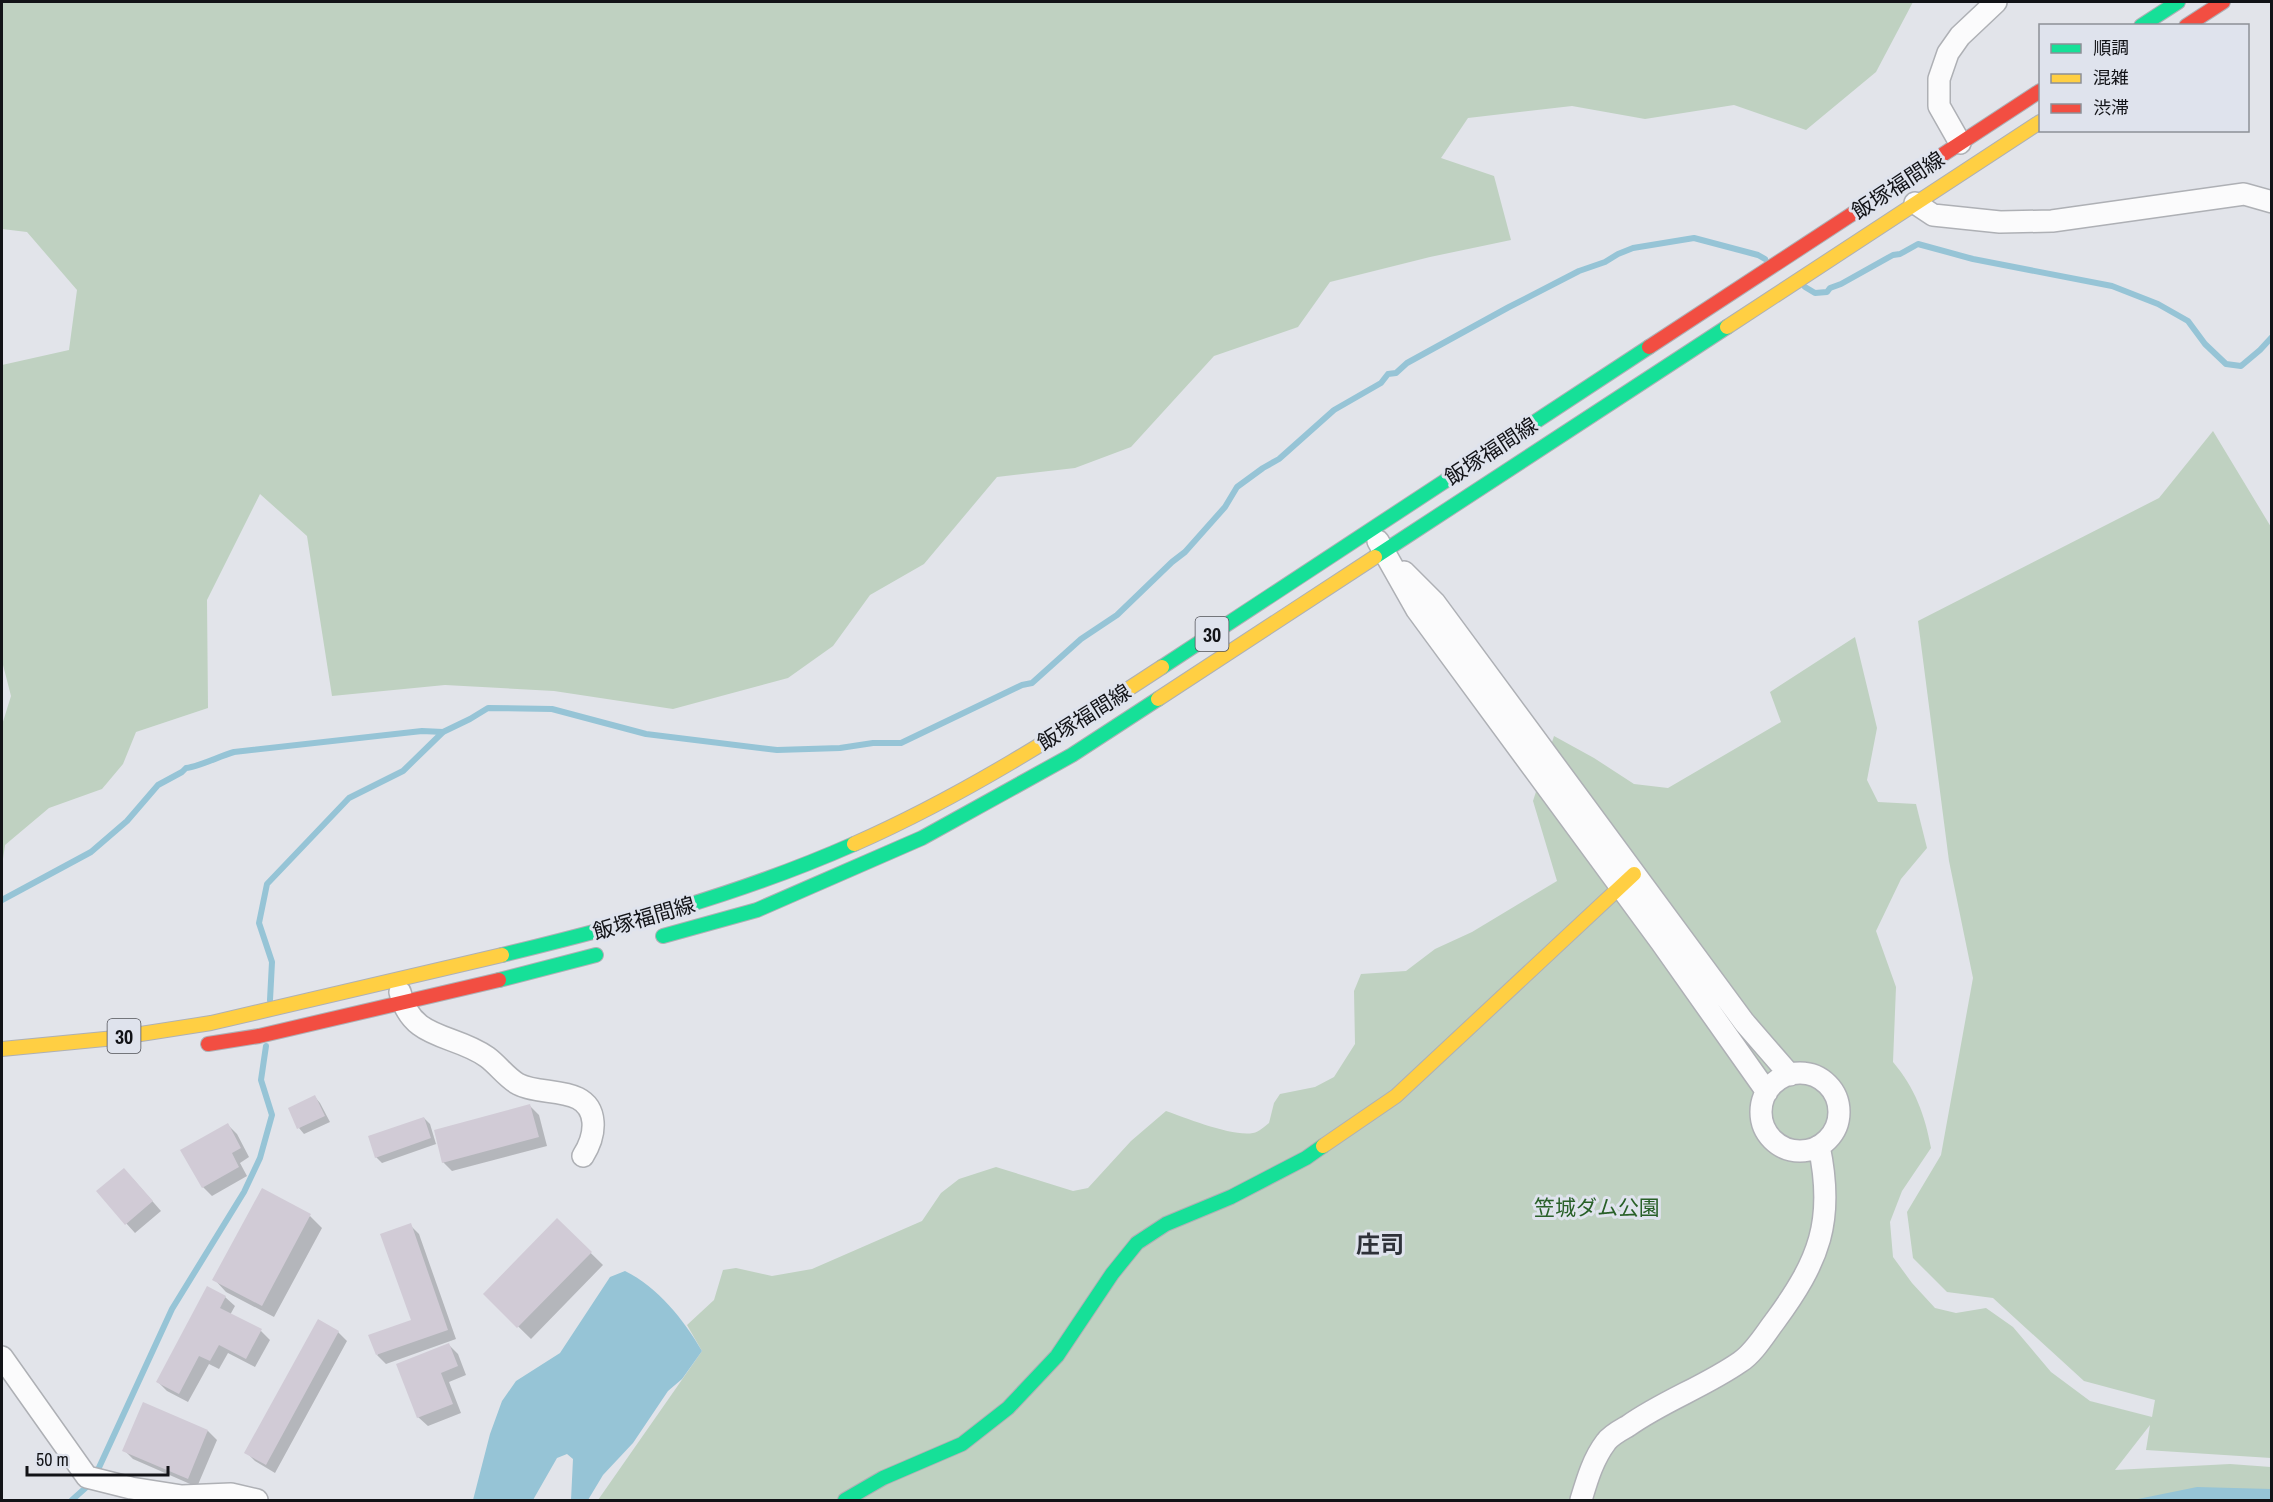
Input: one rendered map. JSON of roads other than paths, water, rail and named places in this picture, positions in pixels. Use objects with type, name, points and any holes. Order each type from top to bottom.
[{"type":"main road","points":[[2144,24],[2178,2]]},
{"type":"main road","points":[[2189,24],[2223,2]]},
{"type":"main road","name":"飯塚福間線","points":[[2,1049],[127,1036],[245,1015],[618,927],[674,911],[777,875],[880,832],[1051,740],[2039,92]]},
{"type":"main road","name":"飯塚福間線","points":[[653,939],[757,910],[922,838],[1072,755],[2039,123]]},
{"type":"main road","points":[[845,1500],[883,1478],[962,1444],[1008,1408],[1057,1356],[1112,1274],[1137,1243],[1166,1224],[1232,1197],[1306,1158],[1396,1096],[1627,881]]},
{"type":"main road","name":"飯塚福間線","points":[[196,1046],[402,1003],[607,952]]},
{"type":"street","points":[[1960,143],[1939,106],[1939,79],[1948,53],[1960,36],[1996,2]]},
{"type":"street","points":[[1915,203],[1933,215],[2000,222],[2052,221],[2244,194],[2271,202]]},
{"type":"street","points":[[1370,531],[1385,552],[1417,610],[1627,881],[1790,1075]]},
{"type":"street","points":[[1627,881],[1767,1092]]},
{"type":"street","points":[[397,980],[402,1003],[413,1021],[427,1030],[486,1056],[520,1085],[567,1094],[585,1102],[594,1125],[591,1144],[583,1156]]},
{"type":"street","points":[[1790,1075],[1814,1076],[1825,1083],[1835,1098],[1838,1116],[1835,1128],[1819,1146],[1809,1150],[1787,1149],[1770,1137],[1761,1117],[1761,1107],[1767,1092],[1779,1080],[1790,1075]]},
{"type":"street","points":[[1581,1500],[1588,1472],[1607,1440],[1647,1412],[1712,1380],[1742,1361],[1796,1292],[1822,1237],[1826,1209],[1825,1176],[1819,1146]]},
{"type":"street","points":[[2,1357],[87,1477],[131,1488],[182,1496],[231,1494],[257,1500]]},
{"type":"water","points":[[625,1271],[648,1286],[669,1305],[702,1351],[682,1379],[668,1391],[633,1443],[603,1475],[588,1500],[571,1500],[573,1459],[567,1454],[557,1458],[533,1500],[473,1500],[490,1434],[502,1401],[516,1381],[560,1353],[610,1277]]},
{"type":"water","points":[[2197,1487],[2271,1489],[2271,1500],[2133,1500]]},
{"type":"waterway","points":[[270,1000],[272,962],[259,923],[267,884],[349,798],[403,771],[443,732],[488,708],[552,709],[646,734],[777,750],[901,743],[1022,685],[1032,683],[1081,639],[1117,615],[1185,552],[1225,507],[1237,487],[1279,459],[1334,410],[1381,383],[1388,374],[1396,373],[1407,363],[1579,271],[1605,262],[1633,248],[1694,238],[1758,255],[1765,259]]},
{"type":"waterway","points":[[1805,287],[1815,293],[1827,292],[1830,288],[1918,244],[1973,259],[2112,286],[2158,304],[2188,321],[2205,344],[2226,364],[2241,366],[2272,337]]},
{"type":"waterway","points":[[2,900],[91,852],[127,821],[158,785],[186,768],[234,752],[422,731],[443,732]]},
{"type":"waterway","points":[[96,1474],[172,1309],[244,1192],[260,1158],[272,1115],[261,1080],[266,1046]]},
{"type":"waterway","points":[[72,1500],[91,1483]]},
{"type":"district","name":"庄司","points":[[1380,1244]]},
{"type":"park label","name":"笠城ダム公園","points":[[1597,1207]]}]
